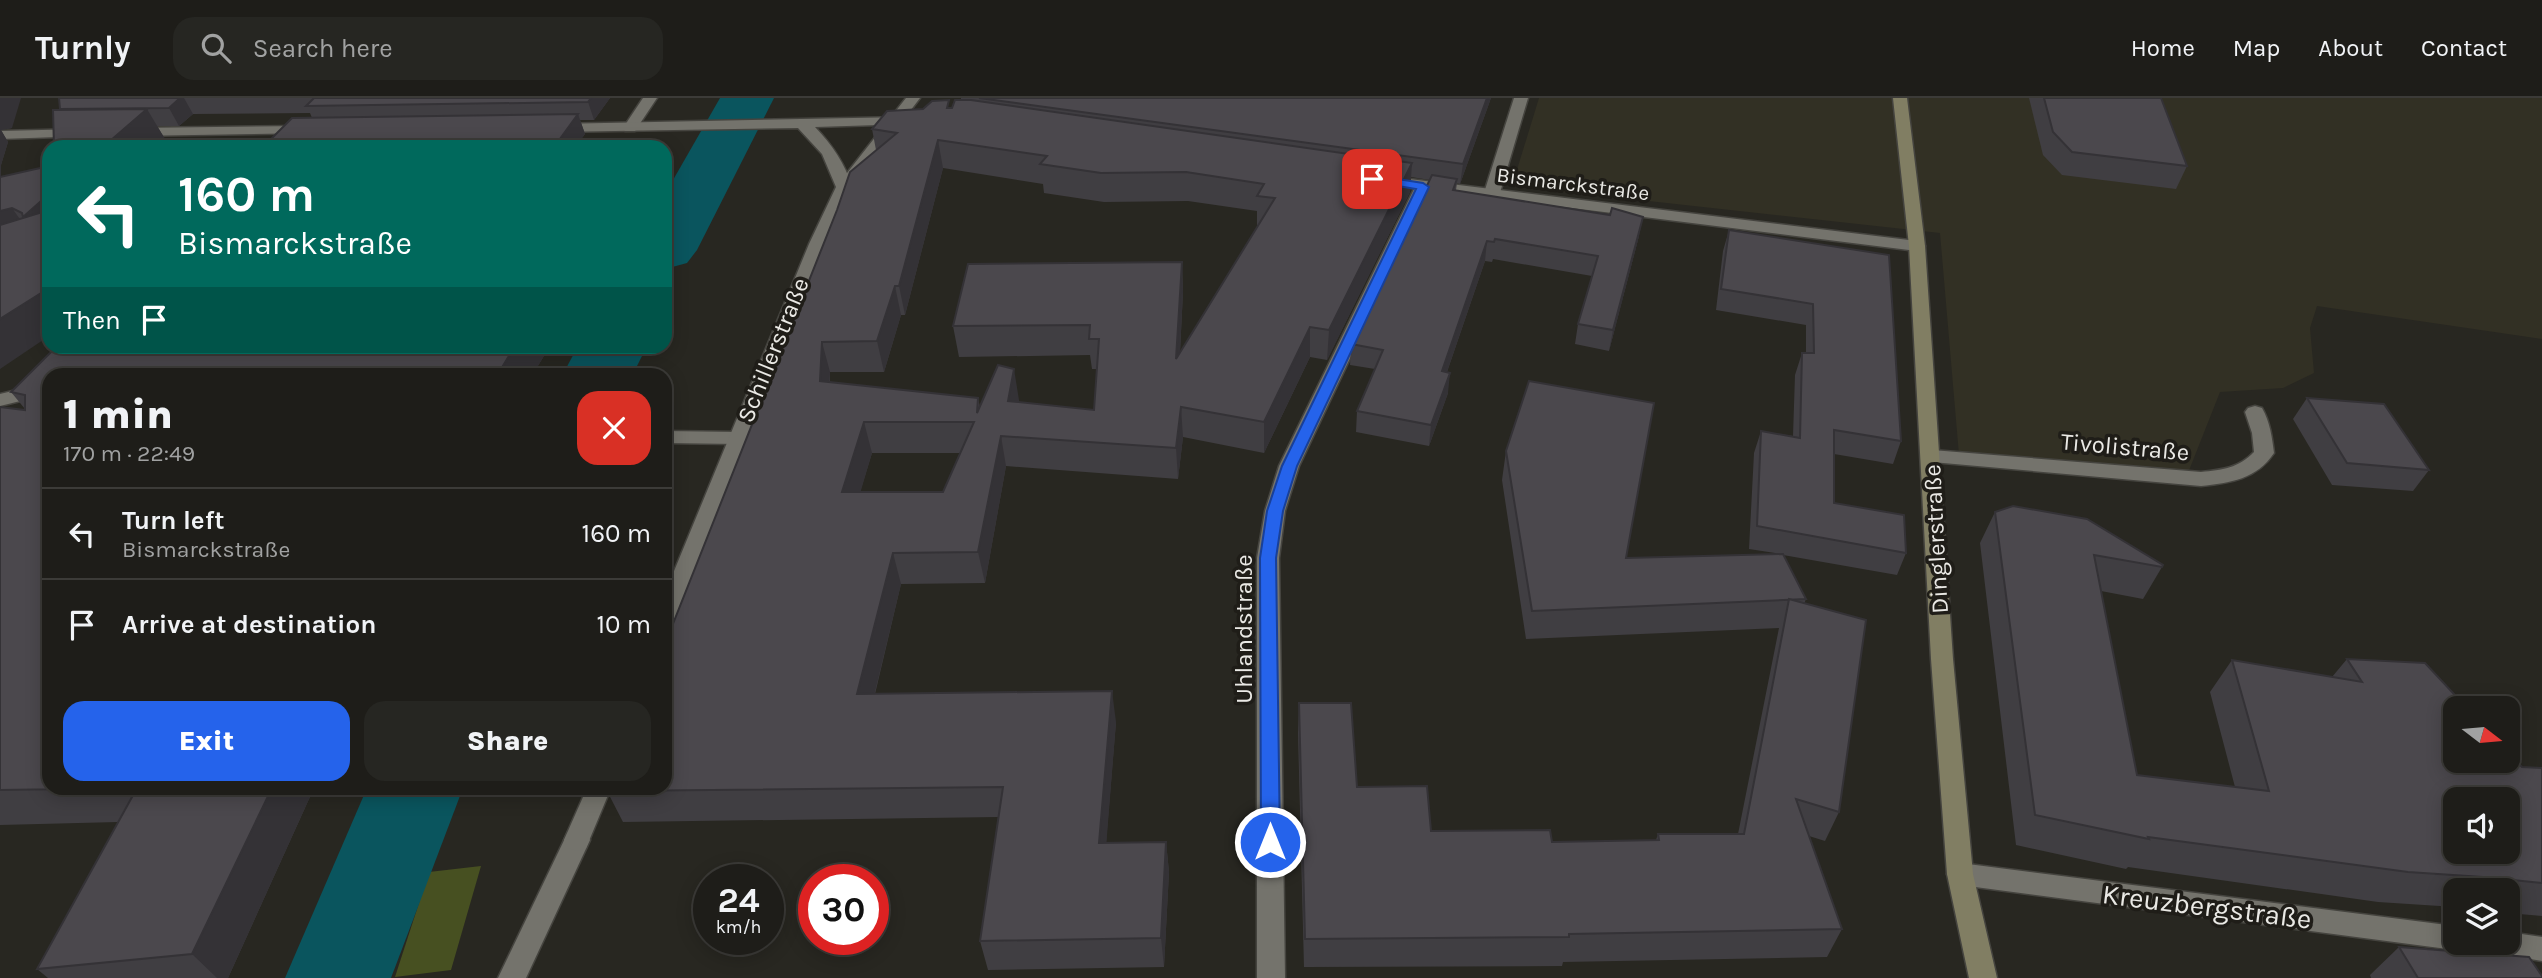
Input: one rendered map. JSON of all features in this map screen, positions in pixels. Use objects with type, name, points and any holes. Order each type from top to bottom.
[{"type":"main road","name":"Dinglerstraße","points":[[1900,98],[1917,246],[1932,456],[1942,659],[1960,874],[1983,978]]},
{"type":"street","points":[[630,128],[650,98]]},
{"type":"street","name":"Schillerstraße","points":[[672,603],[817,244],[844,187],[913,98]]},
{"type":"street","points":[[1491,196],[1521,98]]},
{"type":"street","points":[[535,129],[918,121]]},
{"type":"street","points":[[798,124],[825,144],[836,160],[844,187]]},
{"type":"street","points":[[119,132],[317,130]]},
{"type":"street","points":[[0,135],[92,133]]},
{"type":"street","name":"Bismarckstraße","points":[[1372,179],[1491,196],[1917,246]]},
{"type":"street","name":"Uhlandstraße","points":[[1271,978],[1268,558],[1275,511],[1289,466],[1423,187]]},
{"type":"street","points":[[0,400],[42,390]]},
{"type":"street","name":"Tivolistraße","points":[[1932,456],[2201,479],[2232,476],[2253,466],[2264,453],[2262,433],[2255,412]]},
{"type":"street","points":[[673,438],[738,438]]},
{"type":"street","points":[[512,978],[577,841],[595,795]]},
{"type":"street","name":"Kreuzbergstraße","points":[[1960,874],[2443,935]]},
{"type":"street","points":[[2520,946],[2542,949]]},
{"type":"shaded area","points":[[1539,98],[2542,98],[2542,339],[2317,306],[2310,328],[2314,373],[2283,388],[2220,392],[2188,473],[1959,455],[1940,233],[1512,186]]},
{"type":"green space","points":[[481,866],[451,970],[395,977],[429,872]]},
{"type":"building","points":[[59,98],[180,98],[169,108],[60,109]]},
{"type":"building","points":[[314,98],[591,98],[588,102],[306,106]]},
{"type":"building","points":[[979,98],[1487,98],[1463,164]]},
{"type":"building","points":[[2044,98],[2161,98],[2187,166],[2072,152],[2053,132]]},
{"type":"building","points":[[949,100],[947,108],[952,108],[955,100],[971,100],[1412,163],[1329,330],[1310,327],[1264,422],[1181,407],[1176,448],[1001,436],[978,552],[893,553],[857,694],[1112,691],[1099,843],[1166,842],[1161,938],[980,941],[1003,787],[672,790],[672,626],[850,172],[897,133],[872,129],[887,111],[923,109],[932,101]],"holes":[[[938,140],[1047,156],[1040,164],[1101,173],[1186,172],[1264,184],[1257,196],[1275,198],[1176,359],[1182,262],[968,264],[953,326],[1090,325],[1089,339],[1099,339],[1094,410],[1008,401],[1014,369],[998,365],[977,413],[978,398],[820,381],[822,342],[877,341],[895,286],[899,286]],[[864,422],[974,422],[943,492],[842,492]]]},
{"type":"building","points":[[147,109],[111,140],[54,140],[53,110]]},
{"type":"building","points":[[578,114],[559,140],[270,140],[292,118]]},
{"type":"building","points":[[42,168],[42,200],[23,217],[22,213],[12,208],[0,211],[0,177]]},
{"type":"building","points":[[1432,175],[1457,179],[1453,190],[1610,215],[1612,208],[1643,217],[1613,330],[1578,324],[1598,256],[1495,239],[1494,242],[1487,241],[1442,371],[1450,373],[1431,425],[1357,411],[1383,350],[1351,344]]},
{"type":"building","points":[[42,212],[42,292],[0,319],[0,225]]},
{"type":"building","points":[[1729,230],[1889,255],[1901,441],[1834,430],[1834,503],[1904,515],[1906,553],[1757,526],[1761,431],[1800,438],[1802,353],[1814,353],[1813,304],[1721,289]]},
{"type":"building","points":[[49,354],[510,354],[502,368],[42,368],[42,789],[0,790],[0,407],[25,410],[25,395],[11,392]]},
{"type":"building","points":[[1529,381],[1654,403],[1626,558],[1783,554],[1806,599],[1532,611],[1506,451]]},
{"type":"building","points":[[2307,398],[2384,404],[2429,470],[2347,463]]},
{"type":"building","points":[[2013,506],[2087,519],[2163,565],[2162,567],[2094,555],[2137,775],[2269,791],[2232,660],[2362,682],[2347,659],[2425,663],[2456,696],[2443,696],[2443,774],[2520,774],[2520,765],[2542,768],[2542,883],[2520,881],[2520,878],[2408,872],[2148,837],[2149,839],[2035,815],[1995,512]]},
{"type":"building","points":[[1789,599],[1866,620],[1839,812],[1796,799],[1842,929],[1569,934],[1569,937],[1305,939],[1299,703],[1351,703],[1357,787],[1427,786],[1431,831],[1550,830],[1552,842],[1659,840],[1658,834],[1744,834]]},
{"type":"building","points":[[133,795],[269,795],[192,954],[37,969]]},
{"type":"building","points":[[2399,947],[2443,950],[2443,955],[2529,957],[2542,976],[2542,978],[2418,978]]},
{"type":"waterway","points":[[672,237],[747,98]]},
{"type":"waterway","points":[[601,368],[609,354]]},
{"type":"waterway","points":[[338,978],[412,795]]},
{"type":"route","points":[[1270,842],[1268,558],[1275,511],[1289,466],[1423,187],[1372,179]]}]
